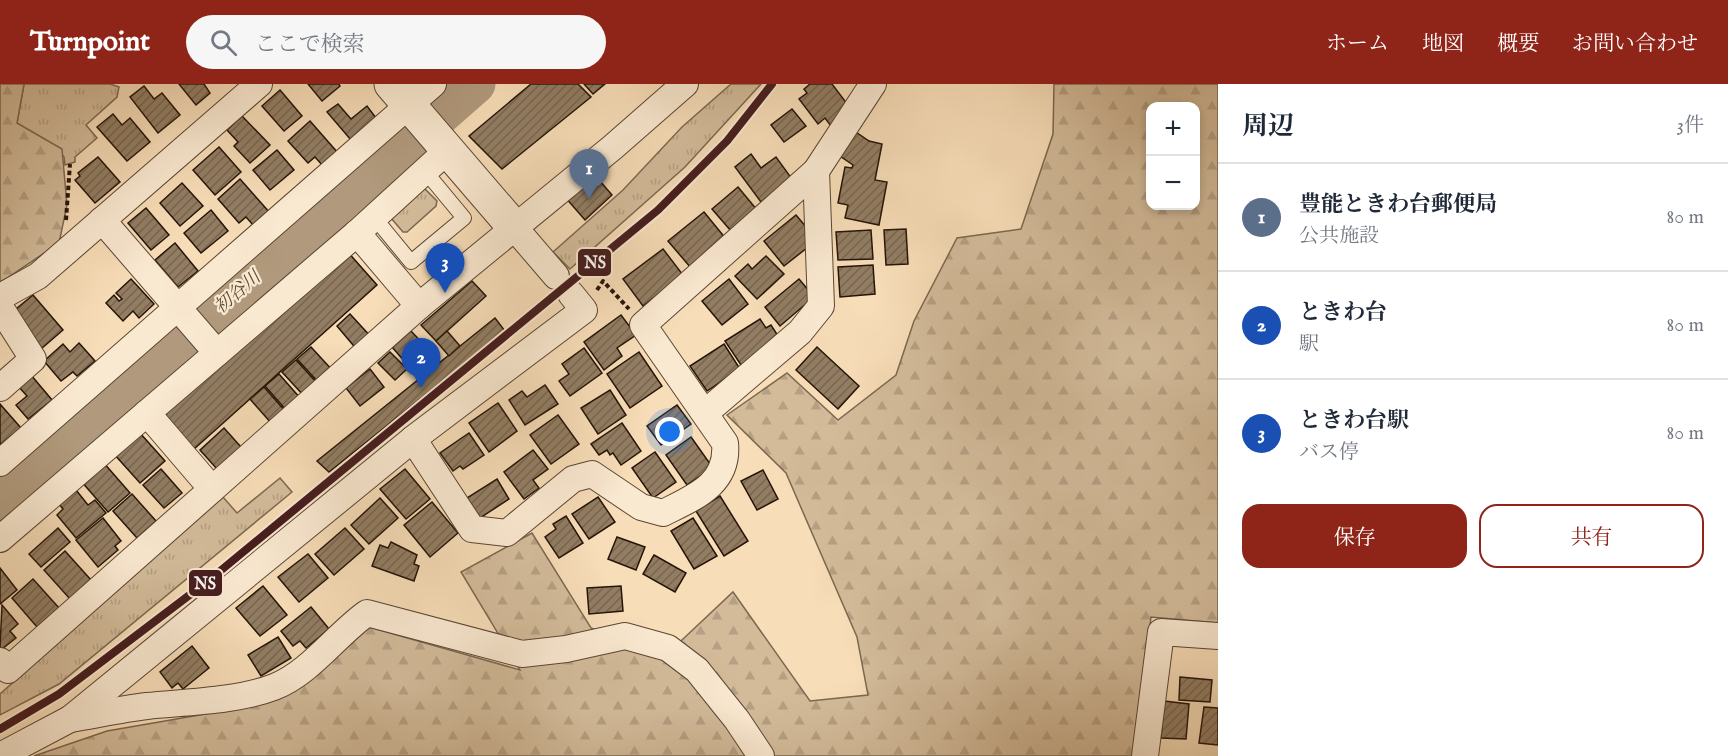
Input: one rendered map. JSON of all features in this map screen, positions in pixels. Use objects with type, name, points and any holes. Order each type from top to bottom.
[{"type":"street","points":[[0,297],[38,276],[259,84]]},
{"type":"street","points":[[0,662],[8,669],[419,306],[686,84]]},
{"type":"street","points":[[413,439],[472,529],[507,533],[573,479],[592,474],[641,507],[663,513],[694,498],[717,480],[727,459],[725,443],[643,325],[816,171],[873,84]]},
{"type":"street","points":[[0,463],[178,308],[411,91],[436,161],[513,226],[571,293],[413,439],[70,719],[0,756]]},
{"type":"street","points":[[0,539],[365,225],[436,161]]},
{"type":"street","points":[[705,413],[800,332],[821,306],[816,171]]},
{"type":"street","points":[[102,220],[216,352]]},
{"type":"street","points":[[365,225],[419,306]]},
{"type":"street","points":[[0,307],[33,359],[0,388]]},
{"type":"street","points":[[147,413],[212,489]]},
{"type":"street","points":[[70,719],[145,706],[220,698],[275,687],[316,659],[345,628],[367,614],[522,654],[566,649],[625,636],[668,648],[697,670],[737,720],[761,756]]},
{"type":"street","points":[[1151,755],[1161,632],[1218,636]]},
{"type":"lane","points":[[365,225],[411,262],[464,218],[436,161]]},
{"type":"path","points":[[68,249],[63,237],[68,212],[70,164]]},
{"type":"path","points":[[571,293],[603,281],[643,325]]},
{"type":"green space","points":[[0,84],[24,84],[17,123],[62,149],[67,205],[59,243],[0,283]]},
{"type":"green space","points":[[24,84],[110,84],[119,87],[117,97],[86,125],[97,138],[75,157],[75,162],[65,165],[64,157],[60,152],[17,123]]},
{"type":"green space","points":[[731,84],[761,84],[685,167],[570,269],[553,252],[623,190],[682,127]]},
{"type":"green space","points":[[1054,84],[1218,84],[1218,623],[1151,617],[1134,756],[34,756],[107,731],[258,705],[325,668],[369,627],[520,670],[461,572],[532,533],[591,628],[665,656],[733,592],[810,701],[868,695],[857,637],[786,473],[727,415],[787,373],[838,420],[896,375],[914,321],[957,238],[1021,229],[1053,134]]},
{"type":"green space","points":[[423,187],[437,201],[436,206],[407,232],[403,232],[391,218]]},
{"type":"green space","points":[[280,478],[292,492],[59,684],[0,715],[0,694],[223,497],[237,513]]},
{"type":"building","points":[[179,84],[204,84],[210,93],[196,105]]},
{"type":"building","points":[[308,84],[339,84],[340,86],[322,101]]},
{"type":"building","points":[[531,84],[578,84],[591,97],[502,169],[469,136]]},
{"type":"building","points":[[584,84],[605,84],[593,94]]},
{"type":"building","points":[[810,84],[832,84],[848,105],[839,112],[843,117],[831,126],[825,118],[818,124],[799,99],[807,93],[804,89]]},
{"type":"building","points":[[144,86],[154,99],[162,93],[180,115],[158,133],[130,97]]},
{"type":"building","points":[[280,90],[302,116],[284,131],[262,106]]},
{"type":"building","points":[[338,104],[351,119],[367,106],[376,118],[351,140],[327,112]]},
{"type":"building","points":[[792,109],[806,126],[784,142],[771,125]]},
{"type":"building","points":[[113,114],[122,125],[130,118],[150,142],[127,161],[97,127]]},
{"type":"building","points":[[242,116],[270,145],[250,163],[234,146],[238,142],[227,130]]},
{"type":"building","points":[[310,121],[338,153],[323,166],[315,157],[308,163],[288,141]]},
{"type":"building","points":[[853,130],[869,141],[882,144],[875,180],[887,182],[879,225],[845,218],[848,205],[838,203],[845,167],[852,168],[853,165],[837,154]]},
{"type":"building","points":[[219,147],[241,172],[215,195],[193,170]]},
{"type":"building","points":[[277,150],[294,170],[270,190],[253,170]]},
{"type":"building","points":[[751,154],[761,168],[776,157],[792,179],[761,202],[735,167]]},
{"type":"building","points":[[98,157],[120,182],[95,203],[75,180],[80,176],[78,173]]},
{"type":"building","points":[[593,173],[612,195],[585,220],[565,197]]},
{"type":"building","points":[[240,179],[270,213],[254,226],[246,217],[239,223],[218,199]]},
{"type":"building","points":[[182,183],[203,206],[180,226],[160,203]]},
{"type":"building","points":[[738,187],[757,210],[731,231],[712,209]]},
{"type":"building","points":[[146,208],[169,235],[151,250],[128,223]]},
{"type":"building","points":[[211,210],[228,231],[201,253],[184,233]]},
{"type":"building","points":[[704,212],[726,239],[691,268],[668,241]]},
{"type":"building","points":[[796,215],[817,240],[784,266],[764,241]]},
{"type":"building","points":[[906,229],[908,264],[886,265],[884,230]]},
{"type":"building","points":[[871,230],[873,259],[838,260],[836,232]]},
{"type":"building","points":[[175,243],[198,271],[178,287],[155,260]]},
{"type":"building","points":[[663,249],[683,275],[643,306],[623,279]]},
{"type":"building","points":[[346,250],[377,285],[193,450],[165,419],[168,409]]},
{"type":"building","points":[[766,256],[784,274],[757,299],[735,276],[748,264],[752,269]]},
{"type":"building","points":[[873,265],[875,294],[840,297],[838,267]]},
{"type":"building","points":[[131,279],[154,304],[139,318],[133,311],[123,321],[106,303],[114,295],[119,301],[122,299],[116,293]]},
{"type":"building","points":[[729,279],[748,304],[722,325],[702,301]]},
{"type":"building","points":[[799,279],[814,297],[780,326],[765,307]]},
{"type":"building","points":[[472,281],[486,296],[436,341],[421,325]]},
{"type":"building","points":[[33,295],[63,330],[41,349],[11,313]]},
{"type":"building","points":[[350,314],[372,338],[358,351],[337,326]]},
{"type":"building","points":[[621,315],[636,335],[617,348],[622,356],[604,370],[584,342]]},
{"type":"building","points":[[495,318],[505,331],[329,472],[317,461]]},
{"type":"building","points":[[760,319],[766,328],[771,325],[780,339],[741,365],[725,341]]},
{"type":"building","points":[[411,331],[425,346],[406,363],[392,347]]},
{"type":"building","points":[[447,331],[460,346],[449,356],[436,341]]},
{"type":"building","points":[[79,343],[95,361],[77,376],[73,372],[61,381],[44,361],[63,344],[70,352]]},
{"type":"building","points":[[724,344],[740,369],[707,391],[690,366]]},
{"type":"building","points":[[311,347],[333,371],[319,383],[297,359]]},
{"type":"building","points":[[817,347],[859,386],[838,409],[796,370]]},
{"type":"building","points":[[584,348],[602,373],[570,396],[559,381],[569,374],[562,364]]},
{"type":"building","points":[[390,352],[407,369],[395,380],[378,363]]},
{"type":"building","points":[[639,352],[662,386],[630,408],[607,374]]},
{"type":"building","points":[[296,360],[318,384],[304,396],[282,372]]},
{"type":"building","points":[[370,369],[384,387],[360,406],[346,388]]},
{"type":"building","points":[[279,374],[301,399],[287,411],[265,386]]},
{"type":"building","points":[[31,375],[52,400],[28,419],[16,405],[27,396],[18,386]]},
{"type":"building","points":[[545,385],[558,404],[525,425],[509,400],[522,391],[527,397]]},
{"type":"building","points":[[264,387],[286,412],[272,424],[250,399]]},
{"type":"building","points":[[610,390],[626,415],[598,434],[581,408]]},
{"type":"building","points":[[498,403],[517,431],[489,452],[469,423]]},
{"type":"building","points":[[0,404],[21,428],[0,445]]},
{"type":"building","points":[[677,405],[691,424],[661,445],[647,426]]},
{"type":"building","points":[[558,415],[579,444],[551,464],[530,435]]},
{"type":"building","points":[[622,423],[641,451],[621,465],[613,453],[610,455],[607,450],[599,455],[591,444]]},
{"type":"building","points":[[224,428],[241,447],[217,469],[200,450]]},
{"type":"building","points":[[139,432],[165,461],[140,483],[114,454]]},
{"type":"building","points":[[469,433],[484,455],[463,469],[460,466],[453,471],[440,453]]},
{"type":"building","points":[[691,437],[713,468],[687,485],[666,455]]},
{"type":"building","points":[[533,450],[548,469],[533,480],[539,488],[524,499],[504,472]]},
{"type":"building","points":[[655,452],[676,482],[653,498],[632,468]]},
{"type":"building","points":[[103,462],[130,493],[108,512],[81,481]]},
{"type":"building","points":[[161,469],[182,493],[164,508],[143,485]]},
{"type":"building","points":[[405,469],[430,499],[406,519],[380,489]]},
{"type":"building","points":[[763,470],[778,499],[757,510],[741,481]]},
{"type":"building","points":[[497,479],[509,499],[480,518],[467,498]]},
{"type":"building","points":[[76,490],[88,505],[95,500],[106,513],[76,538],[57,515],[63,509],[59,504]]},
{"type":"building","points":[[132,494],[156,521],[137,538],[113,511]]},
{"type":"building","points":[[720,496],[748,541],[724,556],[696,511]]},
{"type":"building","points":[[598,497],[615,522],[589,539],[572,514]]},
{"type":"building","points":[[380,498],[398,518],[369,544],[351,525]]},
{"type":"building","points":[[432,502],[458,533],[430,557],[404,525]]},
{"type":"building","points":[[566,516],[583,543],[559,558],[545,537],[556,529],[553,524]]},
{"type":"building","points":[[103,518],[121,541],[115,546],[118,550],[98,567],[76,540]]},
{"type":"building","points":[[693,518],[717,556],[694,569],[671,531]]},
{"type":"building","points":[[58,528],[70,542],[41,567],[29,554]]},
{"type":"building","points":[[345,528],[364,549],[334,575],[315,554]]},
{"type":"building","points":[[617,537],[645,547],[636,570],[608,559]]},
{"type":"building","points":[[391,542],[417,555],[414,564],[419,566],[414,581],[372,566],[380,545],[388,548]]},
{"type":"building","points":[[65,551],[91,580],[70,599],[44,570]]},
{"type":"building","points":[[308,554],[328,578],[299,602],[278,577]]},
{"type":"building","points":[[654,555],[686,573],[675,592],[643,574]]},
{"type":"building","points":[[0,568],[17,590],[0,604]]},
{"type":"building","points":[[33,579],[59,608],[37,627],[12,598]]},
{"type":"building","points":[[263,586],[287,615],[260,636],[236,608]]},
{"type":"building","points":[[621,586],[623,611],[589,614],[587,588]]},
{"type":"building","points":[[2,605],[18,624],[10,631],[16,638],[2,649],[0,647]]},
{"type":"building","points":[[311,607],[329,629],[306,648],[300,641],[293,646],[281,631]]},
{"type":"building","points":[[278,637],[291,658],[261,676],[248,655]]},
{"type":"building","points":[[192,646],[209,668],[183,689],[178,683],[172,688],[160,672]]},
{"type":"building","points":[[1180,677],[1212,680],[1210,702],[1179,700]]},
{"type":"building","points":[[1164,701],[1189,704],[1186,739],[1161,738]]},
{"type":"building","points":[[1204,707],[1218,708],[1218,745],[1199,743]]},
{"type":"waterway","name":"初谷川","points":[[0,502],[476,84]]},
{"type":"transit line","name":"NS","points":[[0,729],[59,694],[208,581],[658,210],[727,141],[772,84]]},
{"type":"place","name":"豊能ときわ台郵便局","points":[[589,199]]},
{"type":"place","name":"ときわ台駅","points":[[445,293]]},
{"type":"place","name":"ときわ台","points":[[421,388]]}]
